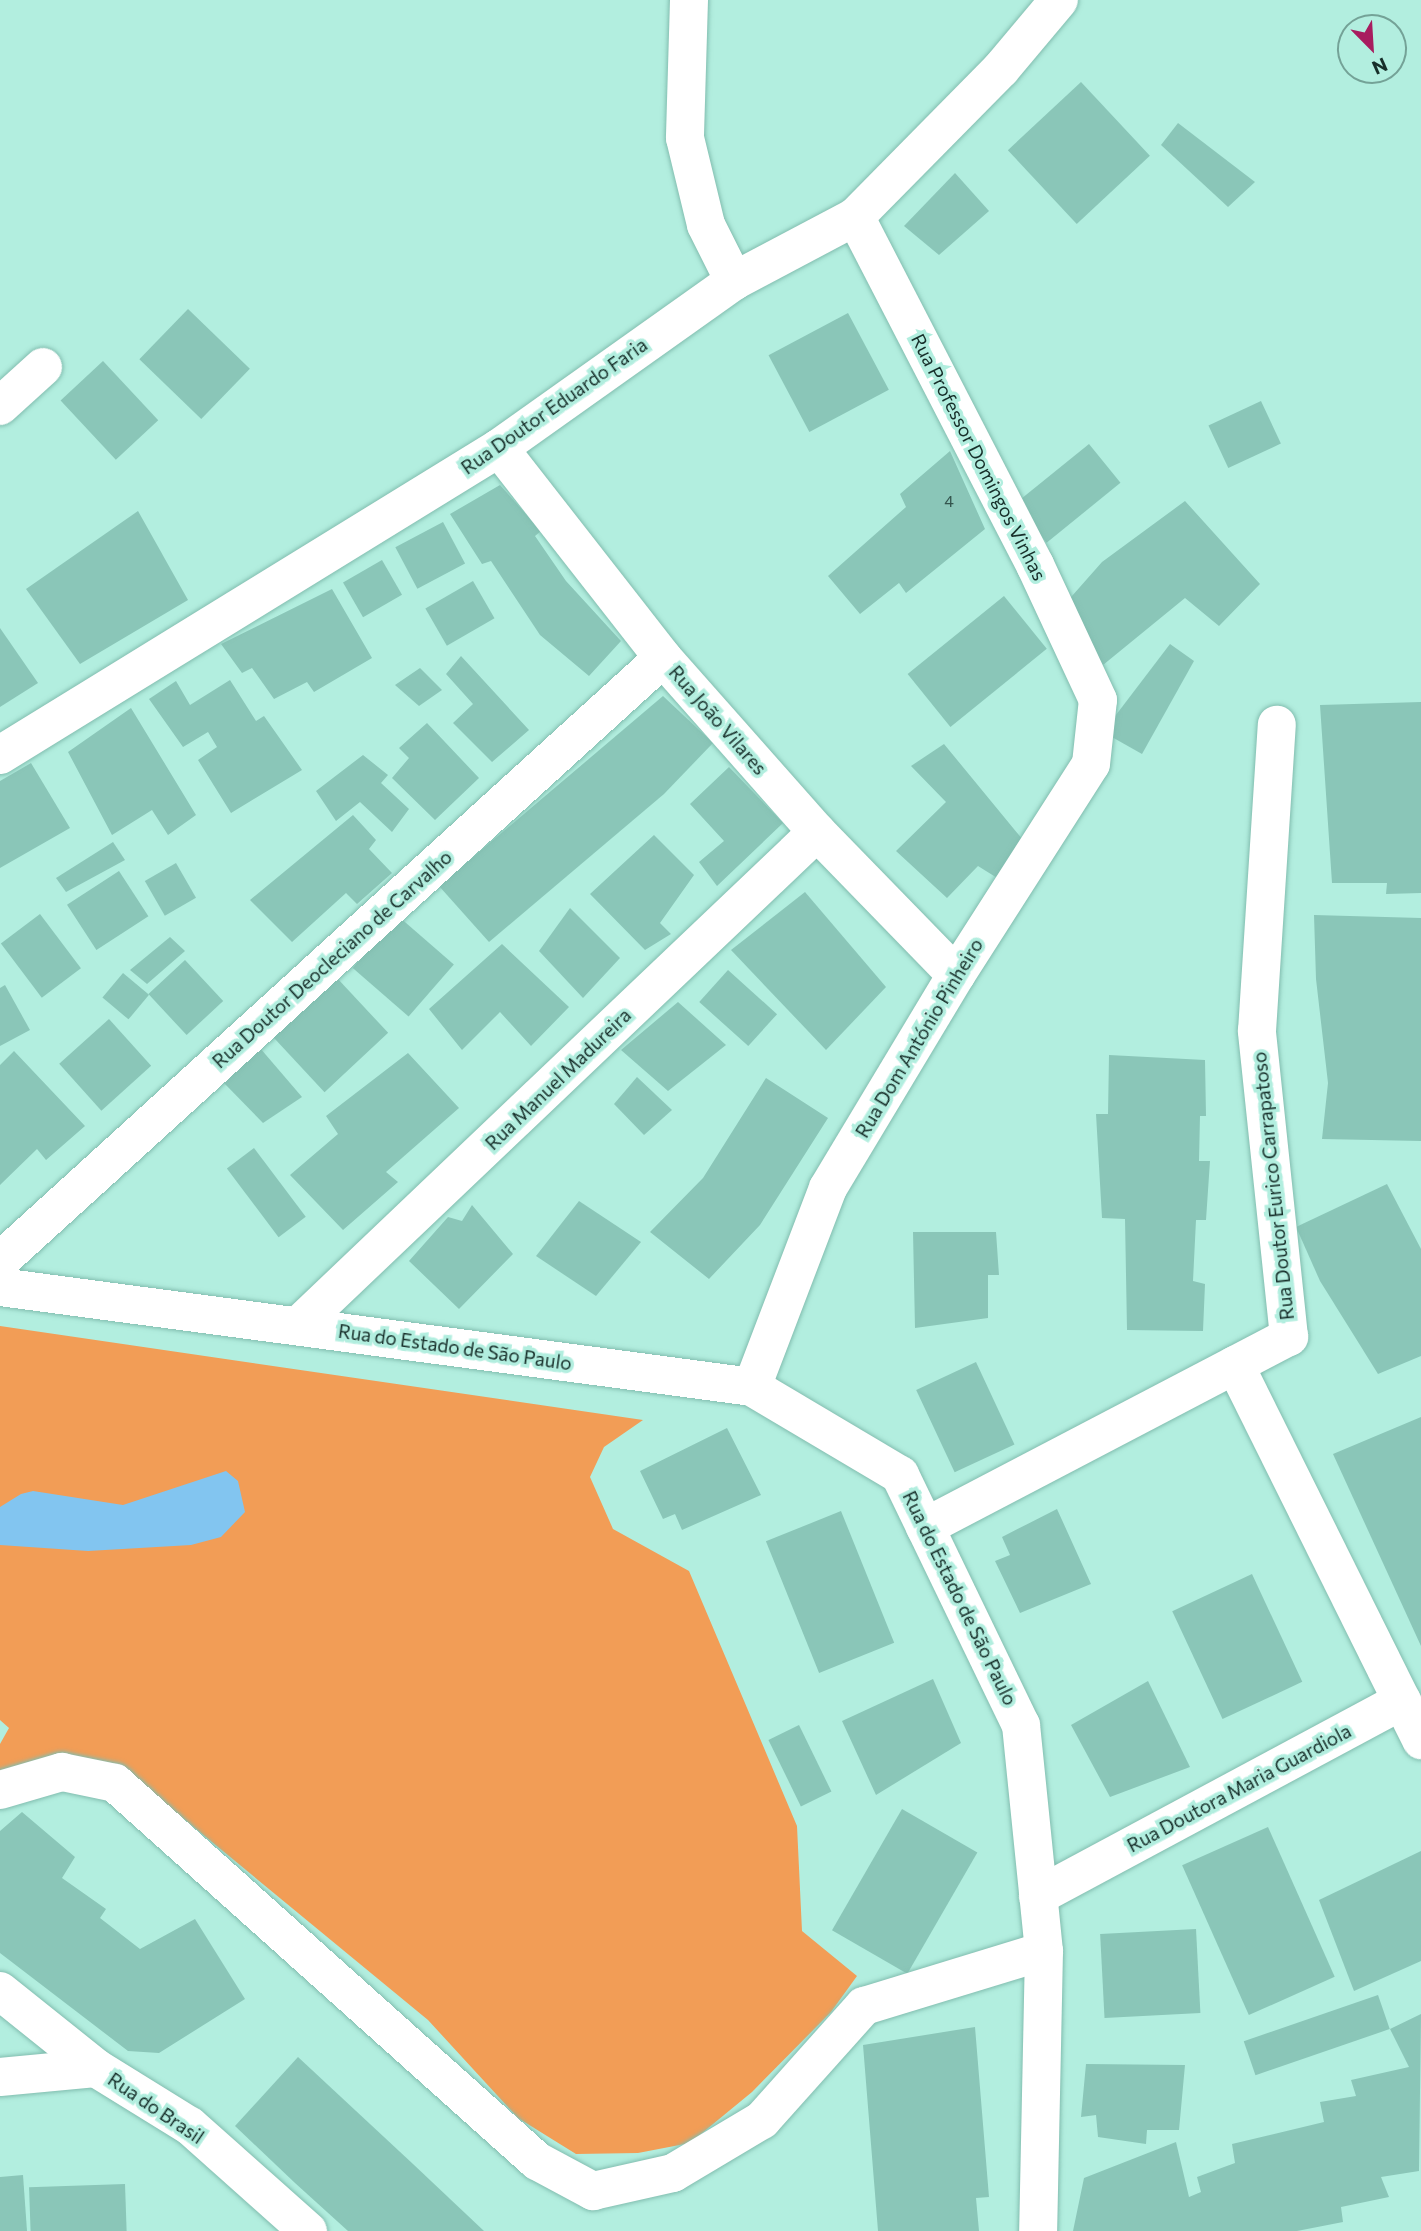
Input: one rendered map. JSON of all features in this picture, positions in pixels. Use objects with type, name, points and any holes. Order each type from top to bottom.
[{"type":"street","points":[[689,0],[685,138],[706,225],[734,281]]},
{"type":"street","name":"Rua Doutor Eduardo Faria","points":[[0,755],[499,447],[734,281],[855,217],[1001,69],[1059,0]]},
{"type":"street","name":"Rua Professor Domingos Vinhas","points":[[855,217],[1035,565],[1098,700]]},
{"type":"street","points":[[0,406],[43,367]]},
{"type":"street","name":"Rua João Vilares","points":[[499,447],[663,658],[817,832],[956,975]]},
{"type":"street","name":"Rua Doutor Deocleciano de Carvalho","points":[[0,1261],[663,658]]},
{"type":"street","name":"Rua Dom António Pinheiro","points":[[752,1387],[828,1188],[956,975],[1091,764],[1098,700]]},
{"type":"street","name":"Rua Doutor Eurico Carrapatoso","points":[[1235,1365],[1289,1337],[1257,1031],[1278,725]]},
{"type":"street","name":"Rua Manuel Madureira","points":[[299,1325],[817,832]]},
{"type":"street","name":"Rua do Estado de São Paulo","points":[[0,1287],[752,1387],[900,1475],[1021,1725],[1044,1951],[1038,2231]]},
{"type":"street","points":[[925,1527],[1235,1365],[1421,1740]]},
{"type":"street","name":"Rua Doutora Maria Guardiola","points":[[1038,1896],[1402,1701]]},
{"type":"street","points":[[0,1790],[62,1772],[115,1783],[537,2161],[593,2191],[673,2173],[762,2120],[864,2006],[1044,1951]]},
{"type":"street","name":"Rua do Brasil","points":[[0,1991],[96,2068],[190,2126],[308,2231]]},
{"type":"street","points":[[0,2077],[96,2068]]},
{"type":"shaded area","points":[[0,1326],[643,1420],[604,1447],[590,1477],[613,1529],[689,1571],[797,1826],[802,1931],[857,1976],[831,2012],[752,2092],[690,2143],[638,2153],[576,2154],[518,2118],[428,2020],[122,1768],[0,1780],[0,1744],[9,1728],[0,1720]]},
{"type":"water","points":[[226,1471],[238,1481],[245,1512],[221,1537],[191,1545],[88,1551],[0,1545],[0,1507],[21,1494],[33,1491],[123,1505]]},
{"type":"building","points":[[1081,82],[1150,156],[1077,224],[1008,150]]},
{"type":"building","points":[[1178,123],[1255,182],[1228,207],[1161,145]]},
{"type":"building","points":[[955,173],[989,211],[939,255],[904,226]]},
{"type":"building","points":[[188,309],[250,369],[201,419],[139,359]]},
{"type":"building","points":[[848,313],[889,390],[809,432],[769,355]]},
{"type":"building","points":[[103,361],[158,420],[116,460],[61,401]]},
{"type":"building","points":[[1261,401],[1281,444],[1228,468],[1208,426]]},
{"type":"building","points":[[1089,444],[1120,483],[1047,543],[1015,504]]},
{"type":"building","points":[[950,451],[985,529],[906,593],[899,583],[860,614],[828,576],[906,507],[900,494]]},
{"type":"building","points":[[500,485],[541,531],[535,536],[566,581],[621,641],[589,676],[540,635],[491,561],[482,564],[450,514]]},
{"type":"building","points":[[1185,501],[1260,584],[1219,626],[1185,598],[1103,665],[1064,605],[1102,562]]},
{"type":"building","points":[[138,511],[188,600],[80,664],[26,589]]},
{"type":"building","points":[[443,522],[465,563],[417,589],[395,547]]},
{"type":"building","points":[[382,560],[402,595],[363,617],[343,582]]},
{"type":"building","points":[[473,581],[494,618],[447,646],[425,608]]},
{"type":"building","points":[[332,589],[372,658],[314,692],[307,682],[274,699],[252,668],[242,673],[221,644]]},
{"type":"building","points":[[1004,596],[1047,649],[950,727],[908,674]]},
{"type":"building","points":[[0,628],[38,683],[0,707]]},
{"type":"building","points":[[1170,644],[1194,661],[1142,754],[1103,732]]},
{"type":"building","points":[[461,656],[529,730],[492,762],[453,723],[473,704],[446,674]]},
{"type":"building","points":[[420,668],[442,690],[419,706],[395,685]]},
{"type":"building","points":[[230,680],[256,721],[264,716],[302,770],[231,813],[198,760],[217,747],[208,732],[183,747],[149,699],[176,681],[190,705]]},
{"type":"building","points":[[663,696],[713,743],[664,794],[489,942],[439,886]]},
{"type":"building","points":[[1421,702],[1421,893],[1386,894],[1387,883],[1332,883],[1320,705]]},
{"type":"building","points":[[131,708],[196,815],[168,835],[152,810],[112,835],[68,752]]},
{"type":"building","points":[[427,723],[479,778],[435,820],[392,778],[409,758],[399,748]]},
{"type":"building","points":[[944,744],[1023,840],[1002,881],[978,866],[947,898],[896,851],[946,802],[911,766]]},
{"type":"building","points":[[363,755],[388,775],[381,783],[409,809],[392,832],[360,802],[336,821],[316,791]]},
{"type":"building","points":[[31,763],[70,828],[0,868],[0,781]]},
{"type":"building","points":[[729,767],[783,823],[717,886],[699,862],[724,841],[690,804]]},
{"type":"building","points":[[353,815],[376,840],[369,849],[392,873],[357,904],[346,893],[292,942],[250,900]]},
{"type":"building","points":[[654,835],[694,875],[660,923],[671,934],[645,950],[590,894]]},
{"type":"building","points":[[113,842],[125,860],[66,892],[56,878]]},
{"type":"building","points":[[176,863],[196,898],[165,916],[145,881]]},
{"type":"building","points":[[119,871],[148,916],[96,950],[67,905]]},
{"type":"building","points":[[805,892],[886,987],[826,1050],[731,950]]},
{"type":"building","points":[[570,908],[620,958],[583,998],[539,951]]},
{"type":"building","points":[[40,914],[81,968],[42,998],[1,943]]},
{"type":"building","points":[[1314,915],[1421,918],[1421,1141],[1322,1139],[1328,1083],[1316,979]]},
{"type":"building","points":[[398,916],[454,965],[409,1017],[353,968]]},
{"type":"building","points":[[170,937],[185,951],[147,984],[130,970]]},
{"type":"building","points":[[502,944],[569,1007],[531,1046],[500,1012],[462,1050],[429,1009]]},
{"type":"building","points":[[185,960],[223,1001],[187,1035],[148,994]]},
{"type":"building","points":[[728,970],[777,1014],[748,1046],[699,1002]]},
{"type":"building","points":[[123,973],[149,995],[128,1019],[102,998]]},
{"type":"building","points":[[337,978],[388,1033],[325,1092],[273,1037]]},
{"type":"building","points":[[5,985],[30,1030],[0,1046],[0,988]]},
{"type":"building","points":[[678,1002],[726,1045],[668,1091],[621,1050]]},
{"type":"building","points":[[109,1019],[151,1066],[101,1111],[59,1064]]},
{"type":"building","points":[[260,1048],[302,1097],[263,1123],[224,1083]]},
{"type":"building","points":[[14,1051],[85,1126],[46,1160],[37,1149],[0,1185],[0,1065]]},
{"type":"building","points":[[408,1053],[459,1108],[386,1172],[398,1182],[343,1230],[290,1175],[338,1134],[326,1116]]},
{"type":"building","points":[[1109,1055],[1205,1060],[1206,1116],[1200,1116],[1199,1161],[1210,1161],[1206,1220],[1196,1220],[1193,1281],[1205,1284],[1203,1331],[1127,1330],[1125,1219],[1102,1218],[1096,1114],[1108,1114]]},
{"type":"building","points":[[637,1077],[672,1110],[644,1135],[614,1104]]},
{"type":"building","points":[[766,1078],[828,1118],[760,1225],[709,1279],[650,1232],[703,1178]]},
{"type":"building","points":[[254,1148],[306,1217],[279,1237],[227,1168]]},
{"type":"building","points":[[1387,1184],[1421,1249],[1421,1356],[1378,1374],[1320,1281],[1296,1227]]},
{"type":"building","points":[[579,1201],[641,1242],[596,1296],[536,1256]]},
{"type":"building","points":[[472,1205],[513,1254],[459,1309],[409,1261],[448,1217],[462,1221]]},
{"type":"building","points":[[913,1232],[996,1232],[999,1275],[988,1275],[988,1318],[915,1328]]},
{"type":"building","points":[[976,1362],[1014,1444],[955,1472],[916,1390]]},
{"type":"building","points":[[1421,1417],[1421,1646],[1333,1454]]},
{"type":"building","points":[[727,1428],[761,1495],[682,1530],[675,1514],[663,1519],[640,1471]]},
{"type":"building","points":[[1057,1509],[1091,1584],[1020,1613],[995,1561],[1010,1555],[1002,1537]]},
{"type":"building","points":[[841,1511],[894,1643],[819,1673],[766,1541]]},
{"type":"building","points":[[1252,1574],[1302,1682],[1223,1719],[1172,1611]]},
{"type":"building","points":[[933,1679],[961,1743],[876,1795],[842,1721]]},
{"type":"building","points":[[1148,1681],[1190,1767],[1110,1797],[1071,1725]]},
{"type":"building","points":[[799,1725],[831,1792],[801,1806],[768,1740]]},
{"type":"building","points":[[902,1809],[977,1852],[907,1974],[832,1930]]},
{"type":"building","points":[[22,1812],[75,1857],[62,1878],[106,1909],[100,1918],[140,1949],[195,1919],[245,1999],[159,2053],[128,2051],[0,1953],[0,1831]]},
{"type":"building","points":[[1268,1827],[1335,1977],[1249,2015],[1182,1865]]},
{"type":"building","points":[[1421,1851],[1421,1961],[1354,1991],[1319,1900]]},
{"type":"building","points":[[1196,1929],[1200,2013],[1105,2018],[1100,1934]]},
{"type":"building","points":[[1378,1995],[1390,2029],[1255,2075],[1244,2041]]},
{"type":"building","points":[[1421,2014],[1419,2171],[1381,2177],[1389,2197],[1341,2207],[1343,2222],[1297,2231],[1073,2231],[1084,2178],[1176,2142],[1189,2197],[1201,2192],[1197,2177],[1235,2163],[1232,2144],[1324,2122],[1320,2102],[1356,2096],[1351,2080],[1409,2067],[1390,2029]]},
{"type":"building","points":[[975,2027],[989,2197],[976,2198],[979,2231],[878,2231],[863,2045]]},
{"type":"building","points":[[298,2057],[484,2231],[348,2231],[295,2183],[235,2126]]},
{"type":"building","points":[[1086,2064],[1185,2065],[1179,2130],[1147,2130],[1146,2144],[1098,2137],[1096,2115],[1081,2117]]},
{"type":"building","points":[[23,2175],[27,2231],[0,2231],[0,2177]]},
{"type":"building","points":[[125,2184],[127,2231],[31,2231],[29,2187]]}]
